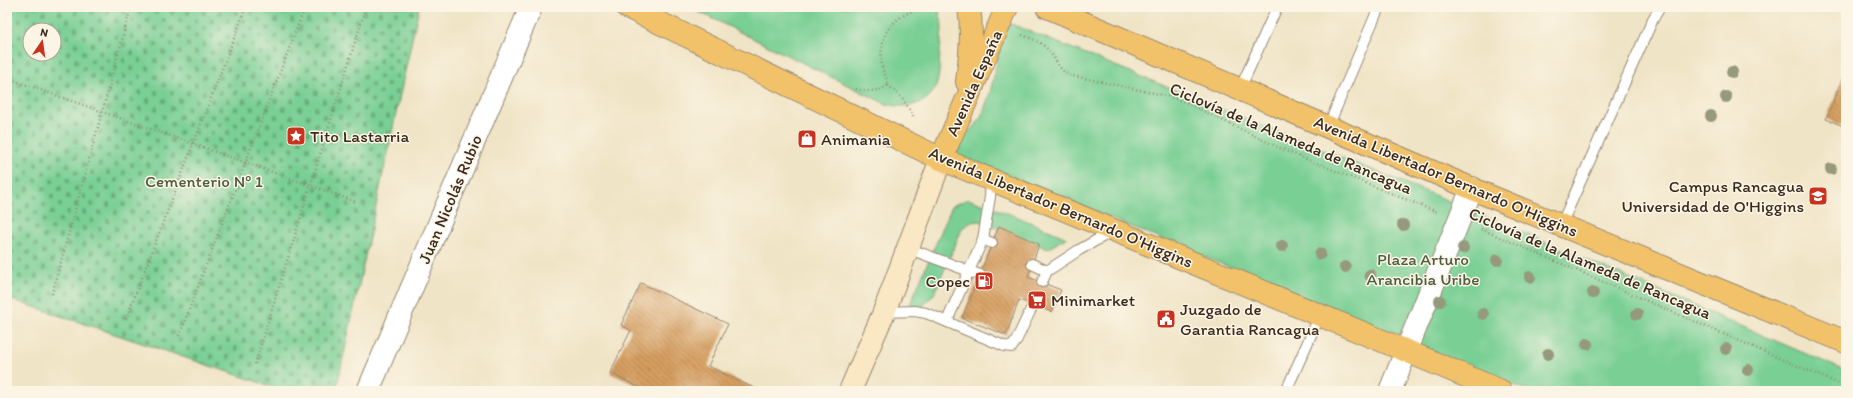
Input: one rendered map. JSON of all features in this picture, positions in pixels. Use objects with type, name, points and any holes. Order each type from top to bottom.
[{"type":"main road","name":"Avenida Libertador Bernardo O'Higgins","points":[[627,7],[941,159],[1320,314],[1501,391]]},
{"type":"main road","name":"Avenida Libertador Bernardo O'Higgins","points":[[1048,7],[1472,188],[1846,342]]},
{"type":"main road","points":[[965,103],[971,46],[970,15]]},
{"type":"main road","name":"Avenida España","points":[[941,159],[1003,17]]},
{"type":"main road","points":[[850,391],[884,312],[941,159]]},
{"type":"street","name":"Juan Nicolás Rubio","points":[[368,391],[531,7]]},
{"type":"street","points":[[1390,391],[1472,188]]},
{"type":"lane","points":[[1240,89],[1277,7]]},
{"type":"lane","points":[[1328,127],[1379,7]]},
{"type":"lane","points":[[1561,225],[1653,19],[1660,7]]},
{"type":"lane","points":[[947,321],[969,271],[988,241],[991,179]]},
{"type":"lane","points":[[1042,282],[1047,271],[1084,247],[1116,230]]},
{"type":"lane","points":[[908,248],[980,275]]},
{"type":"lane","points":[[1032,264],[1047,271]]},
{"type":"lane","points":[[884,312],[915,311],[947,321],[1004,346],[1012,347],[1033,305]]},
{"type":"lane","points":[[1286,391],[1320,314]]},
{"type":"path","points":[[52,294],[131,7]]},
{"type":"path","points":[[126,319],[246,7]]},
{"type":"path","points":[[179,336],[305,7]]},
{"type":"path","points":[[255,364],[366,7]]},
{"type":"path","points":[[855,89],[867,91],[884,88],[888,85],[882,60],[886,31],[906,15],[923,8],[939,8],[970,15]]},
{"type":"path","name":"Ciclovía de la Alameda de Rancagua","points":[[1003,17],[1038,41],[1051,54],[1061,70],[1069,75],[1174,99],[1284,150],[1428,209],[1459,219],[1846,387]]},
{"type":"path","points":[[7,92],[9,79],[357,202]]},
{"type":"green space","name":"Cementerio Nº 1","points":[[7,7],[419,7],[336,391],[285,391],[7,298]]},
{"type":"green space","points":[[689,7],[937,7],[941,18],[942,29],[937,83],[934,91],[929,97],[916,104],[901,106],[886,104]]},
{"type":"green space","name":"Plaza Arturo Arancibia Uribe","points":[[1009,23],[1449,201],[1846,371],[1846,391],[1529,391],[960,156],[955,151],[958,139],[975,126],[981,117],[994,78],[1003,26]]},
{"type":"green space","points":[[968,199],[1018,217],[1067,238],[1048,249],[980,221],[970,222],[962,229],[934,294],[921,308],[905,316],[952,206]]},
{"type":"building","points":[[1846,70],[1846,127],[1826,119]]},
{"type":"building","points":[[999,226],[1039,244],[1028,277],[1061,290],[1052,312],[1019,300],[1006,335],[962,318]]},
{"type":"building","points":[[641,283],[728,324],[708,366],[760,391],[647,391],[610,373],[631,330],[621,325]]},
{"type":"place","name":"Tito Lastarria","points":[[296,136]]},
{"type":"place","name":"Animania","points":[[807,139]]},
{"type":"place","name":"Campus Rancagua Universidad de O'Higgins","points":[[1818,196]]},
{"type":"place","name":"Copec","points":[[984,281]]},
{"type":"place","name":"Minimarket","points":[[1037,300]]},
{"type":"place","name":"Juzgado de Garantia Rancagua","points":[[1166,319]]}]
